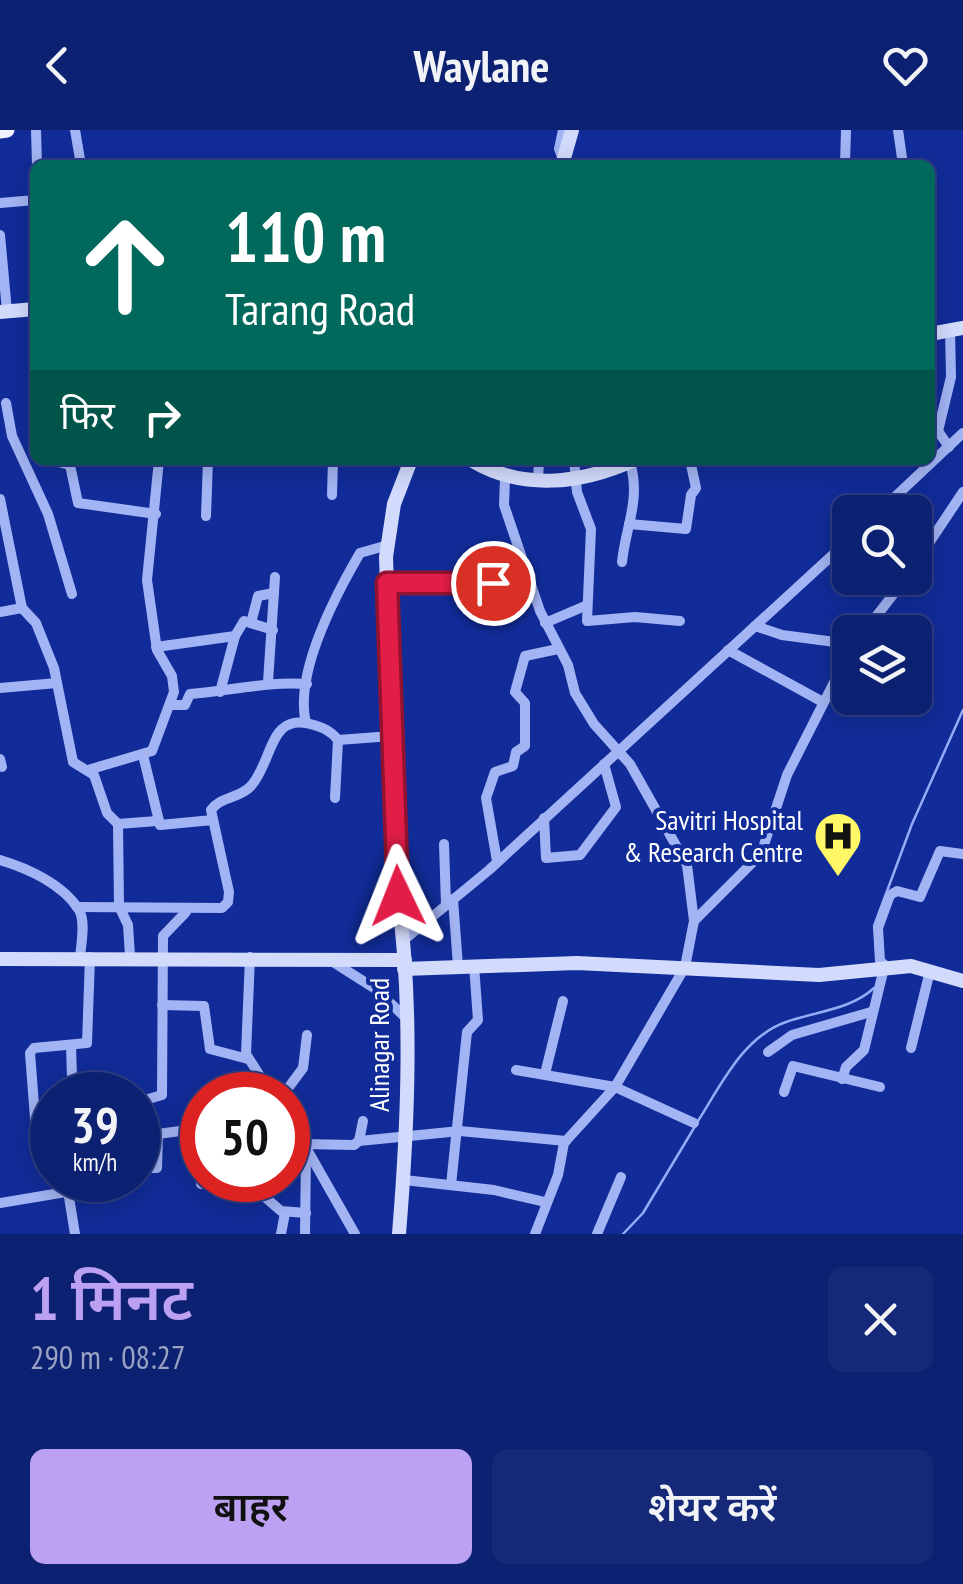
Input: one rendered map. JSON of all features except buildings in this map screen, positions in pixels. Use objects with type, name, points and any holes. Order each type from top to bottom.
[{"type":"street","points":[[36,130],[38,160]]},
{"type":"street","points":[[75,130],[80,160]]},
{"type":"street","points":[[562,160],[559,149],[563,130]]},
{"type":"street","points":[[565,160],[572,130]]},
{"type":"street","points":[[846,130],[846,160]]},
{"type":"street","points":[[898,130],[902,160]]},
{"type":"street","points":[[0,203],[30,200]]},
{"type":"street","points":[[0,235],[3,312],[30,310]]},
{"type":"street","points":[[949,447],[938,431],[957,329]]},
{"type":"street","points":[[6,402],[20,451],[48,514],[72,594]]},
{"type":"street","points":[[935,460],[963,433]]},
{"type":"street","points":[[20,451],[30,448]]},
{"type":"street","points":[[70,465],[78,503],[156,514]]},
{"type":"street","points":[[88,770],[143,755],[156,746],[170,705],[174,682],[156,647],[147,580],[159,465]]},
{"type":"street","points":[[206,516],[208,465]]},
{"type":"street","points":[[332,495],[333,465]]},
{"type":"street","name":"Alinagar Road","points":[[400,1234],[404,1180],[404,940],[398,896],[387,583],[394,504],[409,465]]},
{"type":"street","points":[[480,465],[507,479],[538,482],[610,471],[623,465]]},
{"type":"street","points":[[509,465],[504,505],[528,583],[594,724],[620,750],[688,864],[694,921],[685,966],[615,1087],[601,1108],[566,1140],[558,1175],[535,1234]]},
{"type":"street","points":[[538,482],[539,465]]},
{"type":"street","points":[[574,465],[591,528],[586,606],[590,622],[628,617],[680,621]]},
{"type":"street","points":[[622,562],[636,491],[633,465]]},
{"type":"street","points":[[630,524],[686,529],[696,488],[691,465]]},
{"type":"street","points":[[897,495],[930,465]]},
{"type":"street","points":[[932,538],[963,492]]},
{"type":"street","points":[[0,499],[22,608],[36,623],[57,683],[73,762],[94,775],[107,813],[118,824],[118,906],[128,925],[130,956]]},
{"type":"street","points":[[306,723],[301,702],[322,627],[360,553],[388,545]]},
{"type":"street","points":[[404,940],[498,861],[832,555]]},
{"type":"street","points":[[268,682],[275,577]]},
{"type":"street","points":[[387,583],[528,583]]},
{"type":"street","points":[[251,622],[258,596],[274,593]]},
{"type":"street","points":[[877,615],[893,595]]},
{"type":"street","points":[[545,623],[586,606]]},
{"type":"street","points":[[0,612],[22,608]]},
{"type":"street","points":[[220,692],[242,623],[251,622],[272,630]]},
{"type":"street","points":[[755,626],[782,635],[832,642]]},
{"type":"street","points":[[156,647],[235,636]]},
{"type":"street","points":[[498,861],[486,798],[495,772],[513,766],[516,752],[525,746],[526,703],[514,692],[515,679],[525,656],[558,649]]},
{"type":"street","points":[[728,650],[821,701]]},
{"type":"street","points":[[170,705],[185,705],[190,694],[268,682],[306,684]]},
{"type":"street","points":[[694,921],[760,854],[787,775],[832,682]]},
{"type":"street","points":[[0,688],[57,683]]},
{"type":"street","points":[[77,907],[218,910],[228,902],[211,810],[218,801],[240,795],[252,784],[280,726],[291,721],[306,723],[326,729],[338,740],[392,736]]},
{"type":"street","points":[[335,798],[338,740]]},
{"type":"street","points":[[143,755],[157,821]]},
{"type":"street","points":[[544,818],[546,858],[580,856],[616,807],[604,764]]},
{"type":"street","points":[[118,824],[213,820]]},
{"type":"street","points":[[444,844],[449,902],[478,1020],[467,1032],[460,1131],[451,1185]]},
{"type":"street","points":[[842,1079],[846,1066],[864,1050],[883,967],[876,939],[890,895],[897,891],[920,896],[940,851],[963,854]]},
{"type":"street","points":[[0,860],[37,873],[77,907],[81,915],[88,1040],[31,1050],[32,1072]]},
{"type":"street","points":[[160,1096],[163,936],[187,912]]},
{"type":"street","points":[[0,959],[250,957],[404,964],[685,966],[784,975],[883,967],[930,972],[963,981]]},
{"type":"street","points":[[250,957],[245,1040],[248,1059],[257,1072]]},
{"type":"street","points":[[328,959],[374,988],[404,1016]]},
{"type":"street","points":[[910,1048],[930,972]]},
{"type":"street","points":[[545,1074],[563,1002]]},
{"type":"street","points":[[162,1004],[204,1006],[210,1049],[248,1059]]},
{"type":"street","points":[[768,1052],[792,1035],[872,1012]]},
{"type":"street","points":[[301,1072],[307,1036]]},
{"type":"street","points":[[71,1045],[72,1072]]},
{"type":"street","points":[[784,1092],[793,1066],[880,1087]]},
{"type":"street","points":[[516,1070],[615,1087],[694,1123]]},
{"type":"street","points":[[359,1142],[363,1121]]},
{"type":"street","points":[[310,1147],[460,1131],[566,1140]]},
{"type":"street","points":[[310,1156],[355,1234]]},
{"type":"street","points":[[597,1234],[622,1177]]},
{"type":"street","points":[[404,1180],[545,1202]]},
{"type":"street","points":[[0,1203],[30,1198]]},
{"type":"street","points":[[70,1202],[75,1234]]},
{"type":"street","points":[[271,1202],[284,1213],[306,1213]]},
{"type":"street","points":[[306,1202],[306,1234]]},
{"type":"street","points":[[281,1234],[284,1213]]},
{"type":"waterway","points":[[874,926],[912,824],[963,710]]},
{"type":"waterway","points":[[698,1121],[734,1064],[757,1039],[786,1022],[854,1001],[874,988]]},
{"type":"waterway","points":[[623,1234],[643,1213],[694,1128]]},
{"type":"place","name":"Savitri Hospital & Research Centre","points":[[838,878]]},
{"type":"route","points":[[398,896],[387,583],[493,583]]}]
